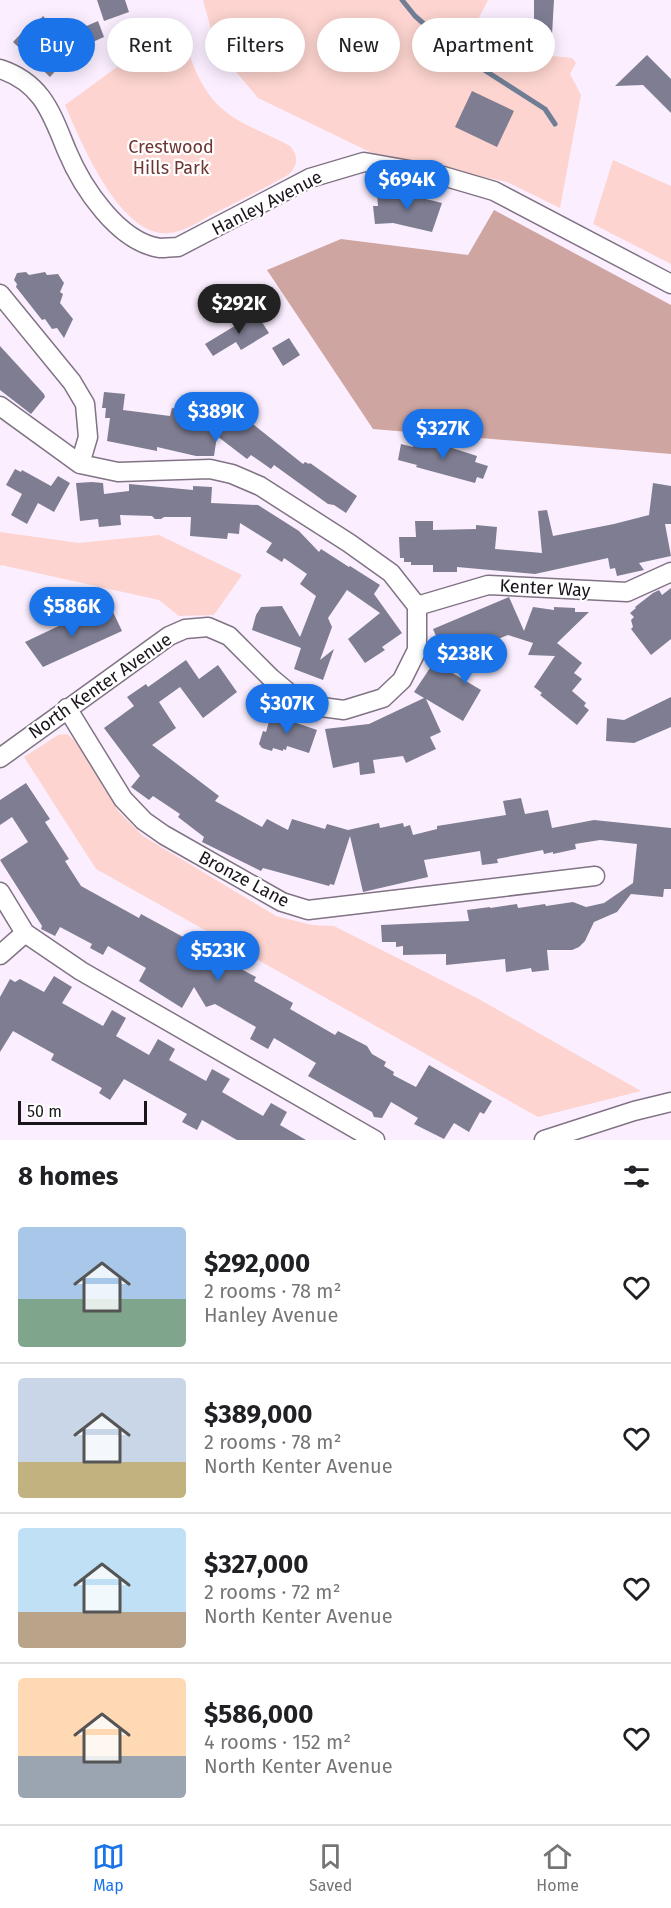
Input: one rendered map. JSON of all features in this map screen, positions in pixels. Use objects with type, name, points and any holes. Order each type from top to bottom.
[{"type":"street","name":"Hanley Avenue","points":[[0,69],[24,81],[40,95],[52,113],[68,152],[87,187],[98,204],[120,229],[159,248],[178,247],[310,178],[364,162],[443,176],[494,191],[671,284]]},
{"type":"street","points":[[0,294],[72,382],[85,404],[88,437],[80,464]]},
{"type":"street","points":[[0,406],[80,464],[118,472],[210,469],[232,474],[260,486],[391,573],[417,606]]},
{"type":"street","name":"Kenter Way","points":[[417,606],[488,585],[627,592],[671,572]]},
{"type":"street","name":"North Kenter Avenue","points":[[0,758],[169,636],[185,629],[208,627],[229,636],[289,693],[314,706],[344,710],[383,698],[402,680],[417,650],[417,606]]},
{"type":"street","name":"Bronze Lane","points":[[67,708],[123,799],[144,821],[164,835],[291,905],[308,910],[341,907],[595,876]]},
{"type":"street","points":[[0,892],[25,933],[81,970],[375,1140]]},
{"type":"street","points":[[0,955],[25,933]]},
{"type":"street","points":[[544,1140],[634,1111],[671,1102]]},
{"type":"green space","points":[[203,0],[488,0],[479,18],[412,18],[412,72],[555,72],[555,56],[572,58],[576,63],[570,74],[581,95],[560,208],[507,182],[372,153],[258,98],[236,72],[305,72],[305,18],[208,18]]},
{"type":"green space","name":"Crestwood Hills Park","points":[[193,63],[205,89],[213,100],[236,119],[290,146],[295,153],[296,161],[288,175],[191,226],[169,233],[151,230],[134,220],[105,185],[65,105],[110,72],[193,72]]},
{"type":"green space","points":[[613,160],[671,186],[671,264],[593,224]]},
{"type":"green space","points":[[0,532],[79,543],[159,535],[242,575],[214,615],[179,616],[159,600],[1,565],[0,567]]},
{"type":"green space","points":[[67,734],[75,741],[119,812],[143,836],[276,916],[312,925],[334,926],[475,997],[641,1091],[538,1117],[96,869],[24,757],[58,735]]},
{"type":"shaded area","points":[[494,210],[671,305],[671,454],[373,429],[267,270],[341,239],[468,255]]},
{"type":"building","points":[[97,0],[125,0],[129,12],[107,18],[104,21]]},
{"type":"building","points":[[534,0],[554,0],[553,18],[534,18]]},
{"type":"building","points":[[98,21],[104,37],[95,41],[95,22]]},
{"type":"building","points":[[18,37],[18,47],[13,42]]},
{"type":"building","points":[[647,55],[671,79],[671,113],[643,85],[615,86]]},
{"type":"building","points":[[45,72],[54,72],[50,77]]},
{"type":"building","points":[[472,91],[514,111],[497,147],[455,127]]},
{"type":"building","points":[[377,193],[410,195],[442,203],[432,232],[393,223],[375,224],[373,206],[378,206]]},
{"type":"building","points":[[26,272],[29,275],[45,272],[47,275],[58,274],[64,283],[60,292],[63,294],[60,303],[73,319],[64,338],[57,328],[52,329],[45,319],[42,320],[16,287],[14,280],[17,273]]},
{"type":"building","points":[[256,313],[269,333],[241,350],[236,342],[213,356],[205,344]]},
{"type":"building","points":[[289,338],[300,355],[283,366],[272,348]]},
{"type":"building","points":[[0,346],[44,394],[45,397],[31,414],[0,390]]},
{"type":"building","points":[[104,392],[125,394],[123,410],[170,416],[172,408],[238,421],[244,417],[303,464],[310,463],[357,496],[346,513],[328,504],[274,465],[271,469],[251,455],[247,459],[217,436],[214,456],[196,456],[157,447],[157,451],[107,441],[110,418],[105,418],[106,408],[102,408]]},
{"type":"building","points":[[436,436],[451,440],[449,447],[477,456],[475,462],[488,466],[483,479],[477,477],[475,483],[398,460],[401,444],[413,447],[415,439],[434,443]]},
{"type":"building","points":[[15,469],[21,472],[22,470],[51,486],[58,476],[70,483],[54,512],[38,503],[27,524],[11,515],[22,494],[6,485]]},
{"type":"building","points":[[76,483],[103,483],[104,494],[129,491],[129,484],[193,490],[193,486],[212,487],[211,503],[258,505],[299,531],[319,552],[321,549],[380,585],[374,594],[402,633],[382,647],[385,650],[365,663],[348,639],[380,613],[347,590],[328,618],[332,627],[320,660],[334,649],[323,680],[294,669],[301,648],[252,630],[261,607],[282,606],[300,637],[316,596],[300,584],[307,574],[284,558],[282,562],[266,552],[272,543],[240,523],[239,534],[228,533],[227,539],[190,536],[191,517],[155,519],[152,516],[120,515],[121,525],[99,527],[98,519],[80,521]]},
{"type":"building","points":[[653,483],[671,486],[671,524],[665,524],[671,556],[639,563],[644,570],[617,576],[615,568],[610,569],[608,558],[535,574],[457,567],[457,572],[433,572],[433,565],[411,565],[411,562],[404,562],[404,558],[400,558],[399,537],[416,537],[415,521],[433,521],[433,530],[476,529],[476,525],[497,527],[495,549],[542,553],[538,511],[547,510],[553,536],[614,524],[649,515]]},
{"type":"building","points":[[671,588],[671,639],[651,655],[631,629],[633,627],[631,620],[634,617],[630,613],[653,593],[659,590],[662,595]]},
{"type":"building","points":[[509,597],[524,631],[533,607],[554,610],[554,607],[575,608],[575,612],[589,612],[557,643],[582,663],[574,673],[582,679],[572,691],[586,703],[584,706],[589,710],[577,725],[540,695],[542,693],[534,687],[555,656],[528,655],[533,643],[508,635],[498,639],[495,647],[486,643],[439,665],[481,690],[463,721],[426,699],[441,732],[430,737],[436,749],[406,763],[403,756],[373,760],[375,773],[360,775],[359,762],[333,768],[325,729],[369,724],[424,698],[414,692],[442,650],[433,629]]},
{"type":"building","points":[[113,612],[122,631],[43,667],[25,642],[82,615],[87,624]]},
{"type":"building","points":[[186,660],[199,679],[218,665],[237,692],[203,718],[180,687],[159,702],[176,728],[152,745],[219,796],[215,801],[262,827],[267,819],[288,830],[292,819],[325,829],[327,824],[348,830],[379,823],[380,828],[403,823],[404,827],[410,825],[413,835],[437,829],[437,826],[506,815],[503,801],[521,798],[525,814],[548,810],[552,828],[594,820],[671,828],[671,889],[664,889],[663,897],[631,894],[617,912],[594,922],[585,941],[579,947],[572,950],[547,950],[549,970],[532,972],[531,968],[506,972],[505,959],[446,965],[446,954],[403,955],[403,946],[396,947],[396,942],[382,942],[381,925],[469,921],[467,910],[517,904],[518,908],[573,902],[586,907],[604,903],[633,883],[637,844],[600,840],[575,844],[576,849],[553,854],[553,852],[544,854],[543,850],[497,859],[498,863],[482,865],[480,851],[424,860],[428,877],[363,892],[350,836],[334,885],[329,886],[263,868],[261,871],[202,842],[204,837],[178,817],[180,814],[153,796],[149,800],[131,787],[140,776],[104,728],[134,706],[127,697],[146,684],[148,687]]},
{"type":"building","points":[[671,697],[671,727],[634,743],[606,741],[607,718],[624,720]]},
{"type":"building","points":[[272,711],[289,717],[288,720],[317,730],[309,753],[287,746],[283,751],[262,748],[259,744],[263,731],[266,732]]},
{"type":"building","points":[[26,783],[50,819],[45,822],[69,859],[65,861],[81,886],[139,918],[141,914],[185,938],[182,944],[221,966],[224,960],[256,977],[254,981],[293,1003],[290,1009],[335,1035],[338,1031],[367,1046],[372,1054],[386,1062],[384,1066],[394,1072],[393,1075],[416,1087],[429,1065],[492,1101],[484,1114],[480,1112],[469,1132],[454,1123],[444,1139],[414,1124],[418,1118],[391,1102],[382,1118],[374,1117],[372,1112],[308,1076],[316,1063],[274,1038],[268,1049],[250,1039],[256,1027],[215,1004],[206,1007],[194,987],[182,1008],[139,981],[146,968],[108,946],[103,955],[90,948],[92,944],[60,927],[55,936],[41,929],[42,926],[0,860],[28,842],[12,817],[0,825],[0,800]]},
{"type":"building","points":[[54,976],[72,987],[62,1003],[103,1026],[112,1010],[126,1018],[116,1036],[149,1055],[158,1039],[175,1049],[169,1060],[206,1081],[212,1069],[230,1079],[222,1092],[263,1116],[271,1103],[287,1112],[280,1125],[306,1140],[237,1140],[202,1120],[197,1130],[182,1122],[187,1114],[124,1079],[110,1100],[99,1093],[102,1088],[51,1060],[54,1054],[13,1031],[0,1052],[0,997],[10,979],[15,982],[20,979],[44,992]]},
{"type":"waterway","points":[[402,0],[415,16],[456,52],[545,109],[555,124]]}]
